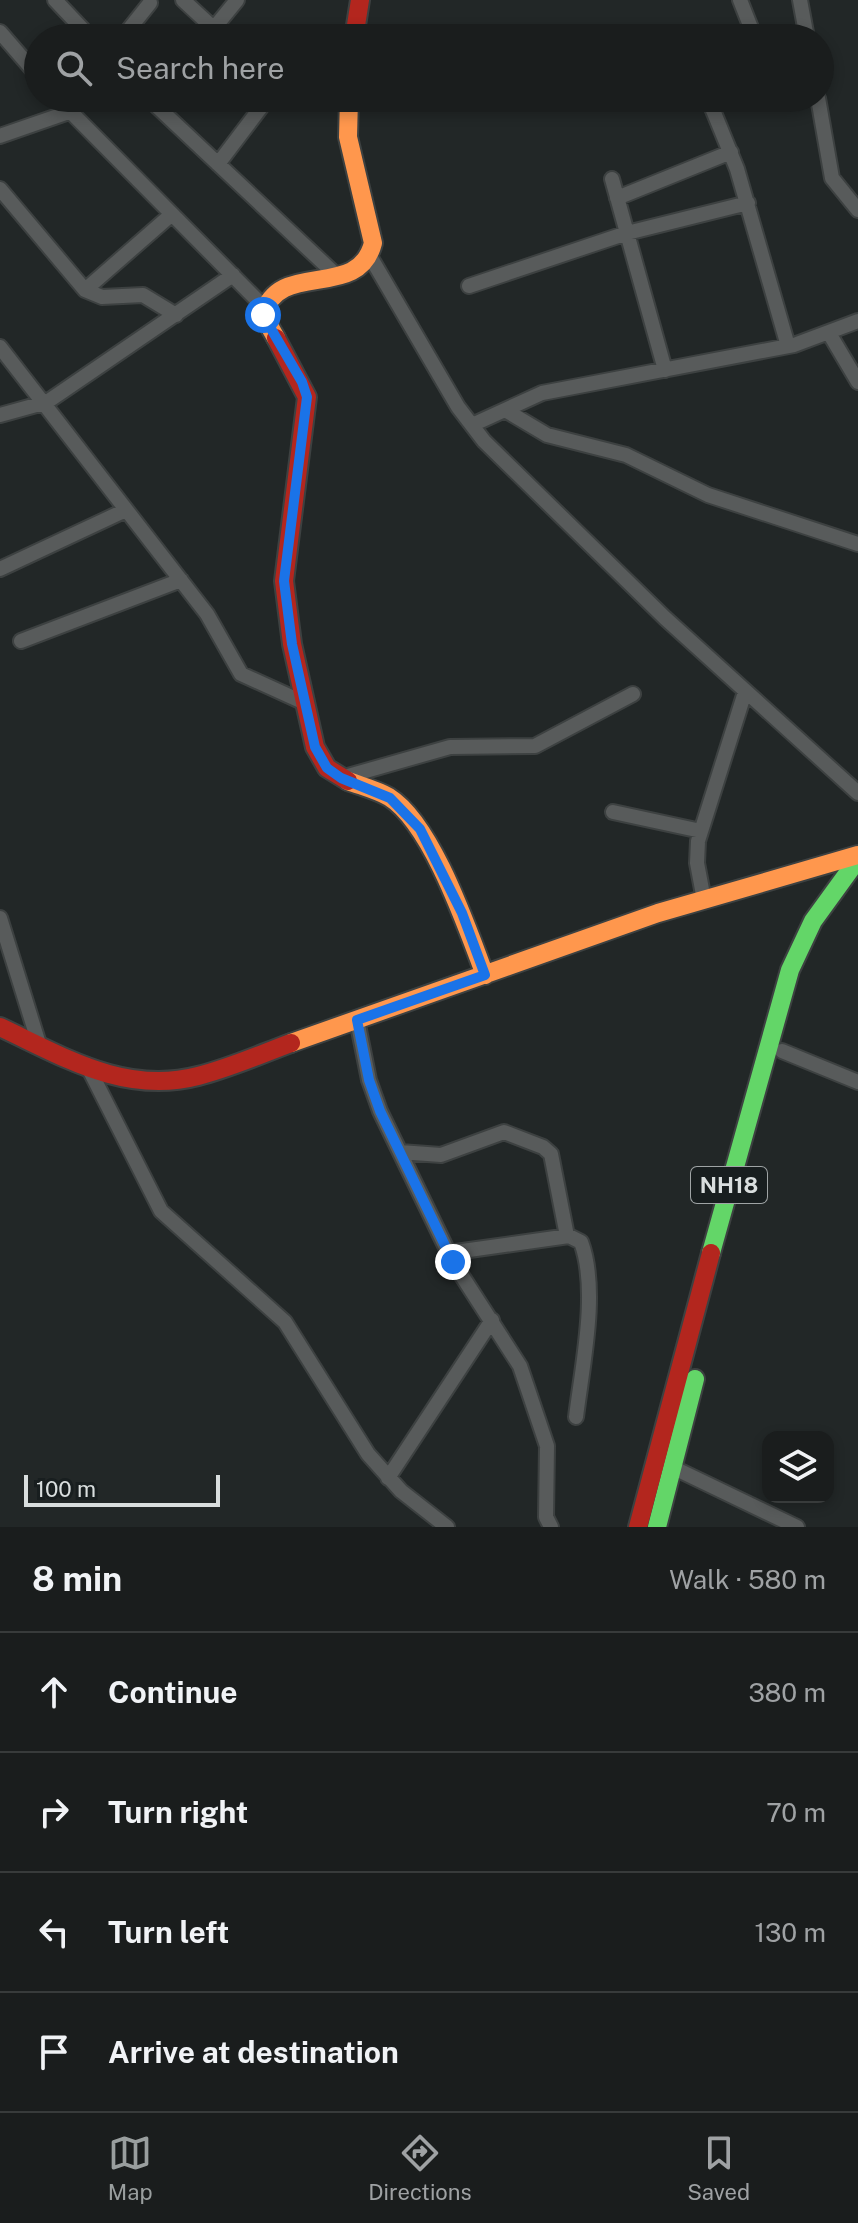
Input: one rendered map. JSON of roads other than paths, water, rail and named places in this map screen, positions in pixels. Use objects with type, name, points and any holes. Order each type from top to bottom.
[{"type":"main road","points":[[356,24],[360,0]]},
{"type":"main road","points":[[349,112],[348,137],[373,243],[371,258],[361,269],[286,287],[272,294],[263,306],[263,315],[302,382],[307,397],[284,581],[292,644],[315,747],[327,768],[341,778],[390,798],[420,829],[456,900],[485,975]]},
{"type":"main road","points":[[0,1027],[87,1065],[133,1081],[198,1076],[704,900],[858,857]]},
{"type":"main road","name":"NH18","points":[[638,1527],[753,1093],[790,970],[813,921],[858,857]]},
{"type":"main road","name":"NH18","points":[[657,1527],[782,1051],[814,948],[858,880]]},
{"type":"street","points":[[55,0],[78,24]]},
{"type":"street","points":[[183,0],[204,24]]},
{"type":"street","points":[[221,24],[237,0]]},
{"type":"street","points":[[740,0],[749,24]]},
{"type":"street","points":[[800,0],[804,24]]},
{"type":"street","points":[[133,24],[151,1]]},
{"type":"street","points":[[0,32],[24,60]]},
{"type":"street","points":[[0,136],[69,112],[263,306]]},
{"type":"street","points":[[166,112],[336,275]]},
{"type":"street","points":[[218,164],[257,112]]},
{"type":"street","points":[[714,112],[748,203],[788,346]]},
{"type":"street","points":[[820,112],[832,178],[858,210]]},
{"type":"street","points":[[617,198],[731,152]]},
{"type":"street","points":[[612,179],[665,370]]},
{"type":"street","points":[[0,189],[85,290],[102,297],[143,295],[176,315]]},
{"type":"street","points":[[469,286],[627,233],[748,203]]},
{"type":"street","points":[[85,290],[172,214]]},
{"type":"street","points":[[371,258],[458,407],[520,480],[745,692],[858,793]]},
{"type":"street","points":[[0,415],[44,404],[233,275]]},
{"type":"street","points":[[472,425],[542,393],[788,346],[858,321]]},
{"type":"street","points":[[829,333],[858,382]]},
{"type":"street","points":[[0,347],[211,620],[241,674],[307,704]]},
{"type":"street","points":[[505,410],[547,435],[626,455],[708,495],[858,544]]},
{"type":"street","points":[[0,569],[126,510]]},
{"type":"street","points":[[21,641],[181,580]]},
{"type":"street","points":[[704,900],[697,863],[701,831],[745,692]]},
{"type":"street","points":[[341,778],[450,747],[535,746],[633,694]]},
{"type":"street","points":[[613,812],[701,831]]},
{"type":"street","points":[[0,918],[39,1044]]},
{"type":"street","points":[[357,1020],[369,1080],[400,1152],[448,1253],[520,1366],[547,1446],[546,1517],[551,1527]]},
{"type":"street","points":[[782,1051],[858,1082]]},
{"type":"street","points":[[87,1065],[161,1211],[294,1332],[368,1454],[388,1478],[447,1527]]},
{"type":"street","points":[[400,1152],[441,1155],[504,1132],[543,1147],[551,1154],[567,1236]]},
{"type":"street","points":[[448,1253],[567,1236],[581,1242],[586,1261],[588,1317],[576,1417]]},
{"type":"street","points":[[388,1478],[492,1320]]},
{"type":"street","points":[[672,1467],[797,1527]]}]
